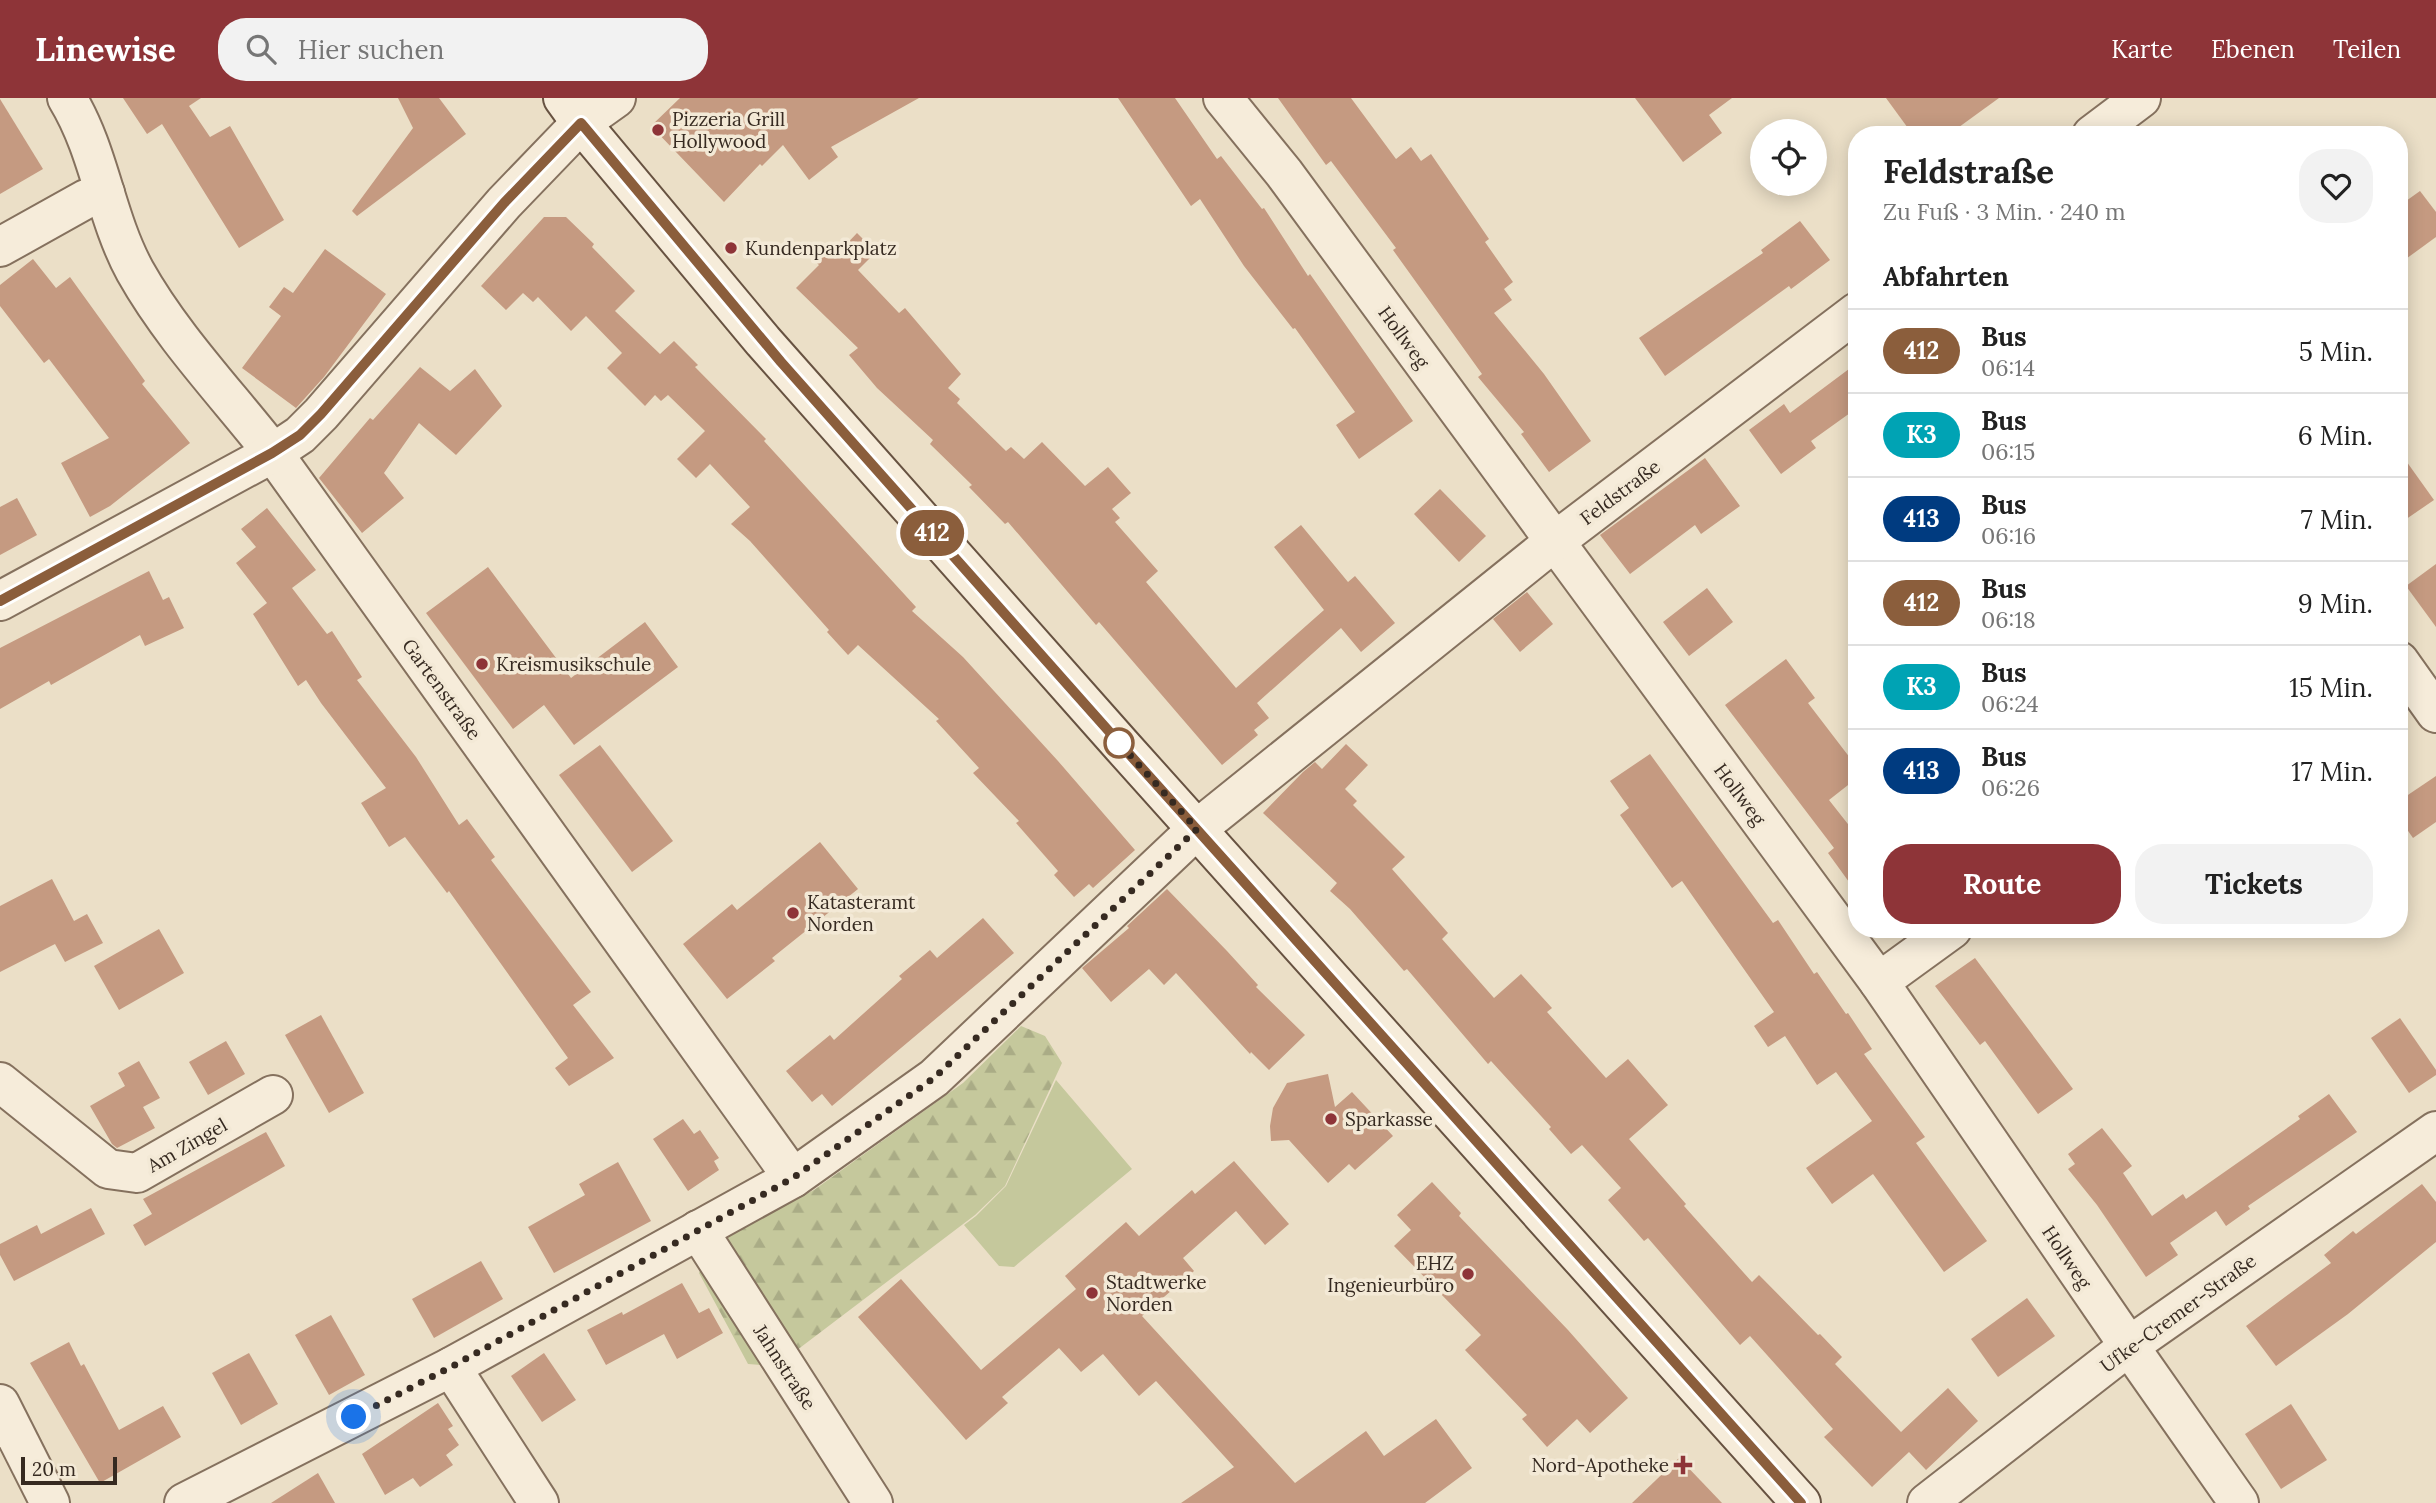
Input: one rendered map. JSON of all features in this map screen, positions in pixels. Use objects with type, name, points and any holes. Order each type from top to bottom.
[{"type":"street","name":"Gartenstraße","points":[[67,98],[88,139],[117,231],[134,270],[159,309],[272,453],[793,1178]]},
{"type":"street","points":[[0,601],[272,453],[300,435],[504,203],[572,111],[616,98]]},
{"type":"street","name":"Hollweg","points":[[1223,98],[1284,173],[1879,982],[2239,1503]]},
{"type":"street","points":[[2103,126],[2139,98]]},
{"type":"street","points":[[572,111],[763,341],[1801,1503]]},
{"type":"street","points":[[0,247],[86,199],[105,193]]},
{"type":"street","name":"Feldstraße","points":[[184,1503],[451,1367],[793,1178],[934,1078],[1197,829],[1554,542],[1848,319]]},
{"type":"street","points":[[2408,674],[2436,713]]},
{"type":"street","points":[[1879,982],[1940,938]]},
{"type":"street","name":"Am Zingel","points":[[0,1082],[108,1169],[137,1173],[273,1095]]},
{"type":"street","name":"Ufke-Cremer-Straße","points":[[1927,1503],[2129,1346],[2436,1130]]},
{"type":"street","name":"Jahnstraße","points":[[698,1230],[873,1503]]},
{"type":"street","points":[[451,1367],[539,1503]]},
{"type":"street","points":[[0,1404],[50,1503]]},
{"type":"green space","points":[[1021,1026],[1045,1036],[1062,1063],[1005,1186],[975,1215],[776,1366],[748,1364],[699,1273],[717,1239],[814,1190],[963,1083]]},
{"type":"green space","points":[[1056,1080],[1132,1169],[1014,1267],[999,1266],[964,1225],[1006,1186]]},
{"type":"building","points":[[123,98],[201,98],[189,106],[210,137],[230,126],[284,220],[239,248],[162,124],[147,134]]},
{"type":"building","points":[[398,98],[439,98],[466,134],[357,216],[352,211],[413,128]]},
{"type":"building","points":[[680,98],[919,98],[831,147],[838,157],[809,180],[783,145],[762,166],[760,164],[724,202],[651,126]]},
{"type":"building","points":[[1118,98],[1175,98],[1217,159],[1221,156],[1262,209],[1264,208],[1308,276],[1310,274],[1413,421],[1359,459],[1336,425],[1355,412],[1295,328],[1293,329],[1244,266],[1200,199],[1191,206]]},
{"type":"building","points":[[1278,98],[1351,98],[1396,159],[1411,147],[1421,161],[1431,154],[1489,239],[1485,242],[1513,282],[1504,289],[1512,300],[1494,313],[1544,374],[1591,441],[1549,472],[1521,434],[1524,432],[1478,377],[1482,374],[1393,250],[1396,248],[1331,161],[1326,165]]},
{"type":"building","points":[[1635,98],[1732,98],[1709,115],[1722,133],[1683,162]]},
{"type":"building","points":[[1886,98],[1999,98],[1960,126],[1906,126]]},
{"type":"building","points":[[0,99],[43,169],[0,194]]},
{"type":"building","points":[[2420,191],[2436,212],[2436,237],[2408,257],[2408,200]]},
{"type":"building","points":[[544,217],[566,217],[594,244],[592,247],[635,291],[615,311],[660,354],[674,341],[698,365],[695,367],[766,439],[764,441],[916,607],[912,611],[963,657],[1135,850],[1093,888],[1089,884],[1074,897],[1054,875],[1058,871],[1016,823],[1019,821],[973,773],[979,768],[936,721],[939,719],[858,645],[848,655],[750,541],[731,524],[750,507],[710,464],[696,478],[677,459],[705,431],[668,395],[661,401],[655,395],[645,406],[607,368],[622,353],[586,316],[571,331],[538,297],[533,302],[523,293],[506,310],[481,286]]},
{"type":"building","points":[[1800,221],[1830,260],[1791,289],[1789,286],[1665,376],[1639,338],[1763,253],[1761,250]]},
{"type":"building","points":[[857,233],[876,252],[858,270],[899,313],[905,308],[961,374],[948,388],[960,399],[957,403],[1006,451],[1011,447],[1024,459],[1042,442],[1085,486],[1108,467],[1131,493],[1112,509],[1120,518],[1115,522],[1158,571],[1146,582],[1236,688],[1324,610],[1274,547],[1301,525],[1348,582],[1355,576],[1395,623],[1361,652],[1341,628],[1257,703],[1269,718],[1254,730],[1258,735],[1222,765],[1099,622],[1096,625],[1008,522],[1005,524],[969,487],[972,485],[930,444],[933,440],[877,388],[849,355],[858,348],[796,288],[819,265],[816,262],[833,244],[840,251]]},
{"type":"building","points":[[325,249],[386,294],[324,377],[296,408],[242,368],[281,316],[269,307],[284,287],[293,293]]},
{"type":"building","points":[[33,259],[56,288],[70,277],[145,381],[142,384],[190,443],[110,506],[90,517],[61,463],[109,438],[49,359],[44,363],[0,306],[0,285]]},
{"type":"building","points":[[420,367],[450,391],[475,369],[502,406],[456,455],[419,423],[384,473],[404,498],[362,533],[319,478],[370,418],[373,420]]},
{"type":"building","points":[[1848,370],[1848,414],[1811,441],[1816,448],[1781,474],[1749,430],[1784,404],[1790,413]]},
{"type":"building","points":[[1705,458],[1740,506],[1701,534],[1695,525],[1630,574],[1600,535]]},
{"type":"building","points":[[2408,464],[2434,500],[2408,518]]},
{"type":"building","points":[[1440,489],[1486,536],[1459,562],[1414,514]]},
{"type":"building","points":[[17,498],[37,535],[0,555],[0,507]]},
{"type":"building","points":[[267,508],[316,570],[292,588],[327,634],[332,631],[362,677],[357,680],[416,757],[459,825],[467,819],[495,857],[491,860],[591,992],[573,1005],[614,1058],[569,1086],[555,1068],[568,1058],[449,891],[447,893],[405,837],[389,847],[361,803],[386,788],[306,680],[298,686],[253,614],[267,603],[236,563],[256,547],[241,529]]},
{"type":"building","points":[[2436,564],[2436,627],[2408,589],[2408,585]]},
{"type":"building","points":[[488,567],[571,678],[645,622],[678,667],[574,745],[544,705],[513,729],[426,613]]},
{"type":"building","points":[[149,571],[163,600],[169,597],[184,628],[145,646],[140,635],[51,685],[49,681],[0,709],[0,648]]},
{"type":"building","points":[[1707,588],[1733,622],[1689,656],[1663,622]]},
{"type":"building","points":[[1527,592],[1553,624],[1520,652],[1493,619]]},
{"type":"building","points":[[1786,659],[1815,698],[1808,703],[1848,755],[1848,785],[1829,800],[1848,824],[1848,881],[1828,853],[1834,848],[1725,705]]},
{"type":"building","points":[[1346,744],[1368,765],[1345,789],[1357,801],[1353,805],[1405,857],[1392,869],[1448,933],[1442,939],[1494,998],[1521,974],[1552,1008],[1547,1012],[1606,1078],[1628,1059],[1668,1105],[1629,1139],[1752,1282],[1759,1275],[1818,1335],[1820,1334],[1842,1357],[1835,1364],[1901,1432],[1948,1388],[1978,1421],[1926,1470],[1909,1452],[1872,1487],[1824,1437],[1833,1429],[1750,1336],[1740,1345],[1648,1238],[1644,1241],[1608,1200],[1621,1188],[1582,1145],[1571,1154],[1549,1129],[1551,1127],[1491,1061],[1488,1064],[1407,969],[1404,971],[1350,909],[1330,891],[1337,883],[1263,813],[1315,762],[1322,769]]},
{"type":"building","points":[[600,745],[673,841],[632,872],[559,775]]},
{"type":"building","points":[[1650,754],[1773,923],[1778,920],[1814,974],[1817,972],[1846,1014],[1848,1013],[1872,1049],[1864,1054],[1925,1137],[1916,1143],[1987,1241],[1944,1272],[1873,1174],[1832,1204],[1806,1168],[1872,1121],[1836,1072],[1817,1085],[1785,1036],[1768,1047],[1754,1026],[1774,1012],[1682,881],[1672,888],[1620,815],[1629,808],[1610,781]]},
{"type":"building","points":[[2436,776],[2436,822],[2413,838],[2408,831],[2408,795]]},
{"type":"building","name":"Katasteramt Norden","points":[[820,842],[858,889],[772,958],[775,961],[727,999],[683,944],[732,904],[737,910]]},
{"type":"building","points":[[52,879],[74,921],[87,914],[103,943],[65,962],[55,944],[0,972],[0,906]]},
{"type":"building","points":[[1167,889],[1258,985],[1256,987],[1305,1035],[1269,1070],[1251,1052],[1250,1054],[1176,973],[1164,985],[1149,969],[1111,1002],[1082,968],[1129,928],[1127,926]]},
{"type":"building","points":[[983,918],[1014,953],[832,1106],[822,1094],[812,1102],[786,1071],[830,1035],[834,1040],[902,979],[899,976],[930,950],[937,958]]},
{"type":"building","points":[[159,929],[184,973],[119,1010],[94,966]]},
{"type":"building","points":[[1975,958],[2073,1089],[2038,1114],[1985,1041],[1980,1045],[1935,986]]},
{"type":"building","points":[[321,1015],[364,1093],[329,1113],[285,1035]]},
{"type":"building","points":[[2400,1018],[2436,1070],[2436,1075],[2409,1093],[2371,1038]]},
{"type":"building","points":[[226,1041],[245,1074],[208,1095],[189,1062]]},
{"type":"building","points":[[139,1061],[160,1098],[143,1107],[155,1128],[117,1148],[90,1106],[125,1086],[118,1073]]},
{"type":"building","points":[[1328,1074],[1335,1107],[1352,1092],[1393,1136],[1355,1170],[1349,1164],[1328,1183],[1289,1140],[1271,1141],[1270,1126],[1273,1108],[1287,1083]]},
{"type":"building","points":[[2329,1094],[2357,1132],[2248,1206],[2250,1209],[2226,1226],[2216,1211],[2170,1243],[2178,1255],[2146,1277],[2097,1205],[2068,1169],[2075,1164],[2068,1154],[2102,1128],[2132,1166],[2123,1173],[2152,1216],[2183,1194],[2186,1199],[2300,1119],[2298,1116]]},
{"type":"building","points":[[683,1119],[694,1134],[700,1130],[719,1158],[714,1161],[719,1170],[688,1191],[653,1139]]},
{"type":"building","points":[[266,1132],[285,1166],[145,1246],[133,1225],[152,1214],[143,1199]]},
{"type":"building","points":[[1234,1161],[1289,1224],[1265,1245],[1236,1211],[1183,1258],[1194,1271],[1142,1316],[1295,1483],[1366,1431],[1384,1456],[1436,1419],[1472,1468],[1425,1503],[1181,1503],[1234,1467],[1156,1381],[1139,1396],[1103,1354],[1081,1372],[1059,1348],[1002,1397],[1008,1403],[966,1440],[858,1317],[901,1279],[981,1370],[1076,1289],[1065,1276],[1126,1222],[1139,1236],[1192,1190],[1195,1194]]},
{"type":"building","points":[[618,1162],[651,1221],[554,1273],[528,1227],[585,1195],[579,1184]]},
{"type":"building","points":[[1432,1182],[1461,1213],[1459,1216],[1568,1330],[1628,1398],[1590,1433],[1577,1419],[1547,1447],[1522,1419],[1527,1415],[1465,1350],[1481,1335],[1394,1246],[1411,1230],[1397,1215]]},
{"type":"building","points":[[2422,1184],[2436,1202],[2436,1242],[2348,1314],[2276,1366],[2246,1326],[2331,1263],[2324,1255],[2353,1231],[2356,1234]]},
{"type":"building","points":[[91,1208],[105,1234],[14,1281],[0,1255],[0,1244],[37,1225],[41,1234]]},
{"type":"building","points":[[481,1261],[503,1299],[434,1338],[412,1299]]},
{"type":"building","points":[[682,1283],[699,1313],[709,1308],[723,1333],[677,1359],[664,1334],[606,1365],[587,1330],[622,1312],[623,1315]]},
{"type":"building","points":[[2027,1298],[2055,1336],[1998,1377],[1971,1339]]},
{"type":"building","points":[[331,1315],[365,1375],[329,1395],[295,1335]]},
{"type":"building","points":[[69,1342],[81,1366],[84,1364],[119,1430],[163,1406],[181,1437],[100,1483],[30,1363]]},
{"type":"building","points":[[249,1353],[278,1404],[241,1425],[212,1373]]},
{"type":"building","points":[[544,1353],[576,1400],[542,1422],[511,1376]]},
{"type":"building","points":[[438,1403],[453,1426],[448,1429],[459,1445],[446,1455],[453,1465],[420,1487],[413,1478],[385,1495],[362,1454]]},
{"type":"building","points":[[2291,1404],[2327,1460],[2281,1489],[2245,1434]]},
{"type":"building","points":[[1679,1458],[1722,1503],[1632,1503]]},
{"type":"building","points":[[318,1473],[335,1503],[271,1503]]},
{"type":"bus line","name":"412","points":[[0,601],[272,453],[300,435],[339,394],[504,203],[581,123],[781,362],[1801,1503]]},
{"type":"place","name":"Pizzeria Grill Hollywood","points":[[658,130]]},
{"type":"place","name":"Kundenparkplatz","points":[[731,248]]},
{"type":"place","name":"Kreismusikschule","points":[[482,664]]},
{"type":"place","name":"Katasteramt Norden","points":[[793,913]]},
{"type":"place","name":"Sparkasse","points":[[1331,1119]]},
{"type":"place","name":"EHZ Ingenieurbüro","points":[[1468,1274]]},
{"type":"place","name":"Stadtwerke Norden","points":[[1092,1293]]},
{"type":"place","name":"Nord-Apotheke","points":[[1683,1465]]},
{"type":"route","points":[[354,1417],[451,1367],[793,1178],[934,1078],[1197,829],[1119,743]]}]
